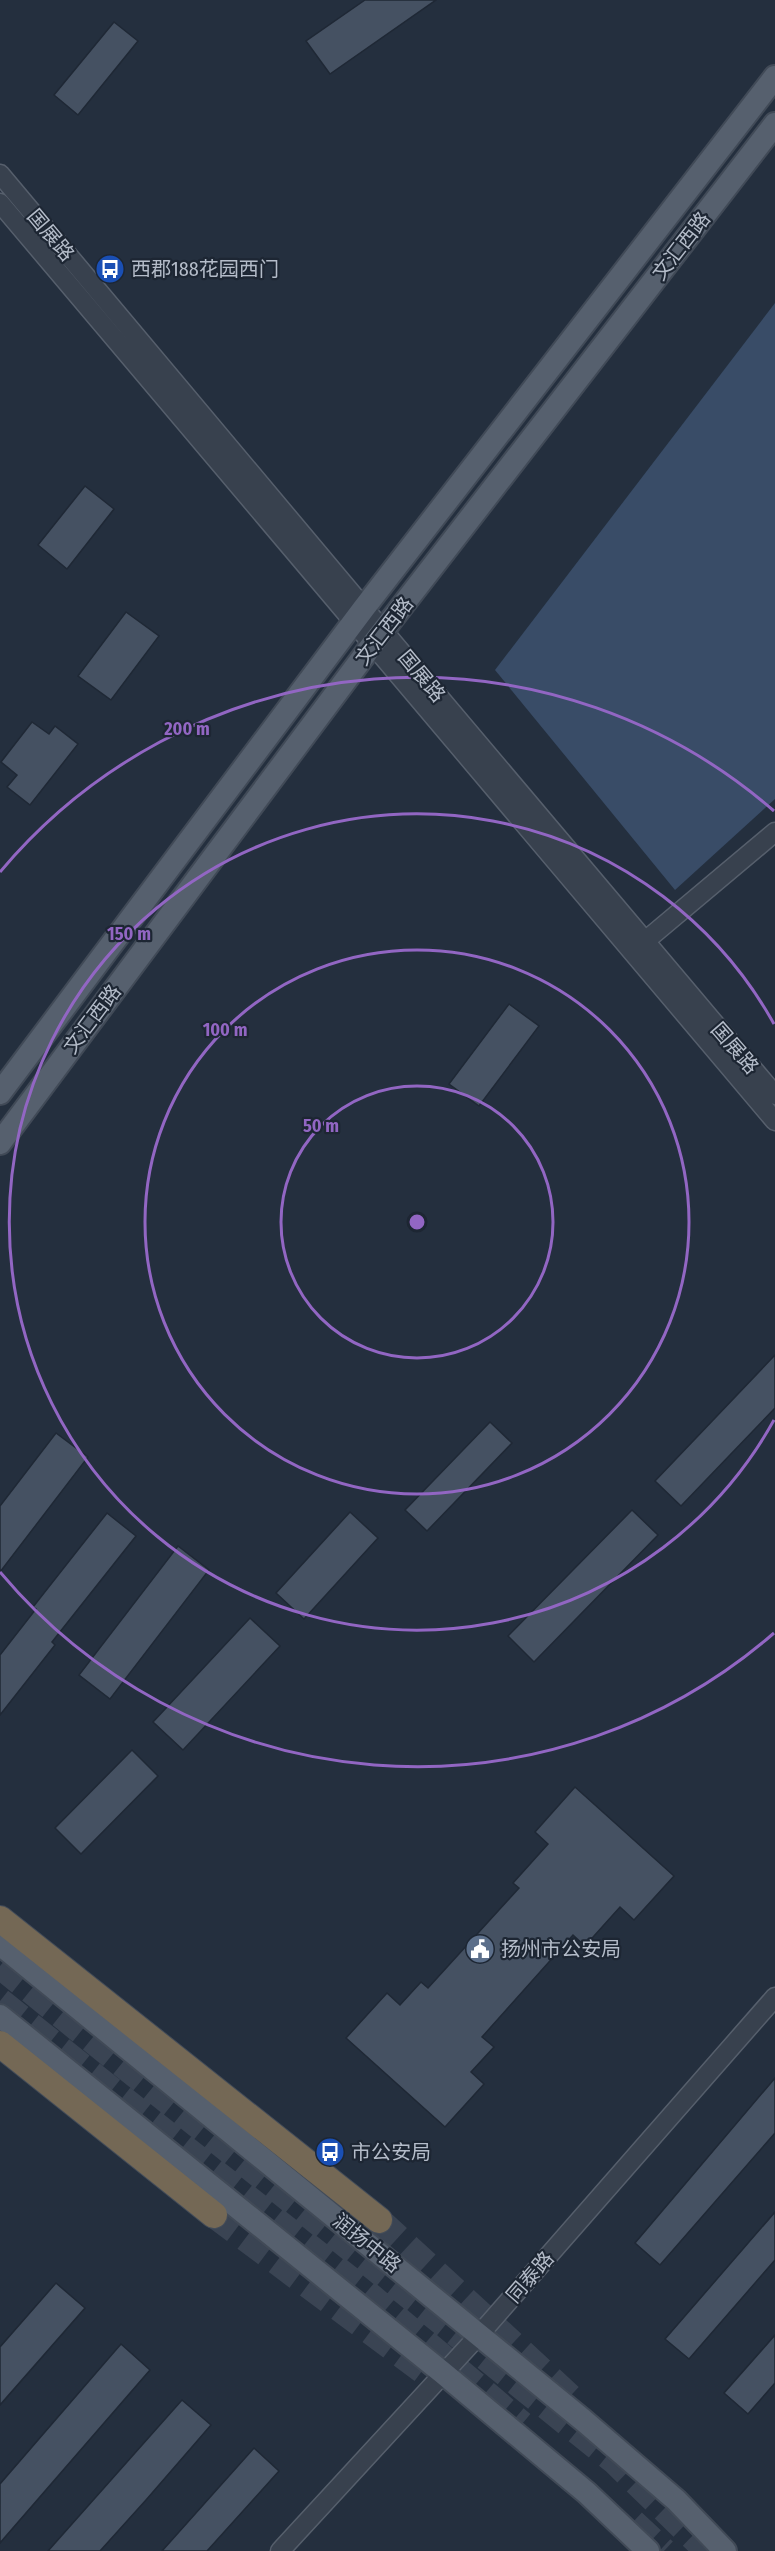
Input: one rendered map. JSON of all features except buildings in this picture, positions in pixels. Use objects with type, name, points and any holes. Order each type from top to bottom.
[{"type":"highway","points":[[0,1919],[379,2220]]},
{"type":"highway","points":[[0,2044],[214,2215]]},
{"type":"main road","name":"文汇西路","points":[[0,1092],[358,616],[775,77]]},
{"type":"main road","name":"文汇西路","points":[[0,1143],[378,638],[775,124]]},
{"type":"main road","name":"润扬中路","points":[[0,1944],[479,2335],[676,2500],[725,2551]]},
{"type":"main road","points":[[0,2016],[443,2373],[586,2493],[648,2551]]},
{"type":"street","name":"国展路","points":[[0,174],[358,616]]},
{"type":"street","name":"国展路","points":[[0,203],[775,1095]]},
{"type":"street","name":"国展路","points":[[378,638],[775,1121]]},
{"type":"street","points":[[644,942],[775,832]]},
{"type":"street","name":"同泰路","points":[[280,2551],[479,2335],[775,1997]]},
{"type":"water","points":[[775,303],[775,799],[675,890],[495,670]]},
{"type":"tunnel","points":[[0,1966],[615,2462],[707,2551]]},
{"type":"tunnel","points":[[0,2001],[360,2287],[522,2424]]},
{"type":"tunnel","points":[[214,2215],[423,2371]]},
{"type":"tunnel","points":[[379,2220],[579,2405]]},
{"type":"tunnel","points":[[633,2522],[664,2551]]},
{"type":"place","name":"西郡188花园西门","points":[[110,269]]},
{"type":"place","name":"扬州市公安局","points":[[480,1949]]},
{"type":"place","name":"市公安局","points":[[330,2152]]}]
